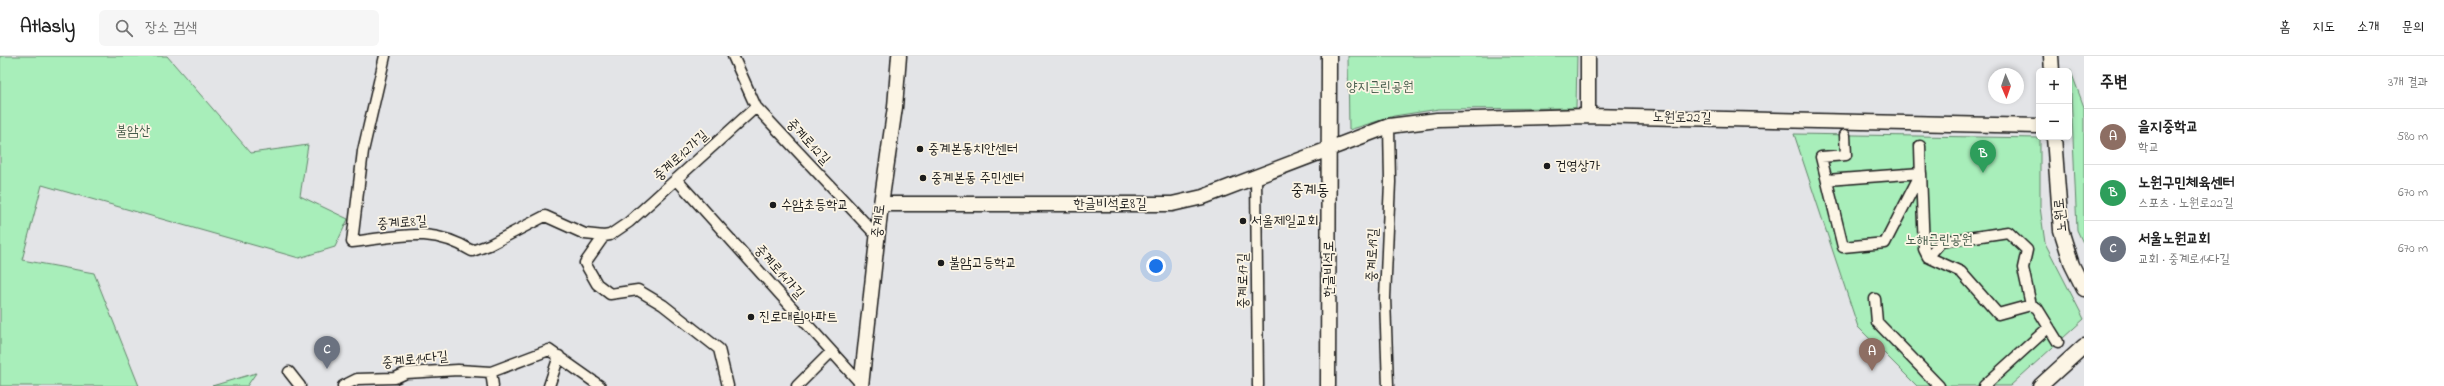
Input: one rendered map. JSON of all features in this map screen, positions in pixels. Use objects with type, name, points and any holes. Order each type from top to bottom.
[{"type":"street","name":"중계로8길","points":[[385,56],[363,150],[352,242],[421,234],[440,235],[456,240],[472,251],[489,245],[545,216],[585,234],[604,236]]},
{"type":"street","name":"중계로12길","points":[[733,56],[756,107],[878,238]]},
{"type":"street","name":"중계로","points":[[861,385],[881,204],[895,107],[899,56]]},
{"type":"street","name":"한글비석로","points":[[1328,386],[1329,56]]},
{"type":"street","points":[[1588,56],[1588,116]]},
{"type":"street","points":[[2051,56],[2052,68]]},
{"type":"street","name":"중계로12가길","points":[[604,236],[610,235],[625,225],[756,107]]},
{"type":"street","name":"노원로22길","points":[[1329,147],[1389,126],[1471,118],[1588,116],[2036,126]]},
{"type":"street","name":"중계로19길","points":[[1388,386],[1386,298],[1390,182],[1389,126]]},
{"type":"street","points":[[1845,135],[1846,155],[1821,158],[1843,247],[1885,243],[1921,173]]},
{"type":"street","name":"노원로","points":[[2054,140],[2061,230],[2072,266],[2084,289]]},
{"type":"street","points":[[1920,146],[1924,249],[1928,257],[1961,272],[1998,314],[2031,305],[2037,308],[2058,342]]},
{"type":"street","name":"한글비석로8길","points":[[881,204],[1172,204],[1203,197],[1329,147]]},
{"type":"street","points":[[1827,180],[1921,173]]},
{"type":"street","name":"중계로17길","points":[[1256,176],[1258,386]]},
{"type":"street","name":"중계로14가길","points":[[676,179],[861,385]]},
{"type":"street","points":[[1928,257],[1941,242],[2008,232],[2027,250],[2023,268],[2031,305]]},
{"type":"street","points":[[604,236],[586,262],[597,284],[610,294],[638,290],[663,305],[719,349],[728,386]]},
{"type":"street","points":[[1875,299],[1877,322],[1939,386]]},
{"type":"street","points":[[1984,386],[2049,327]]},
{"type":"street","points":[[2040,386],[2084,346]]},
{"type":"street","name":"중계로14다길","points":[[343,386],[357,378],[395,378],[406,373],[458,370],[491,372],[549,350],[600,386]]},
{"type":"street","points":[[797,386],[832,352]]},
{"type":"street","points":[[551,385],[559,356]]},
{"type":"street","points":[[289,372],[300,386]]},
{"type":"street","points":[[491,372],[493,386]]},
{"type":"green space","name":"불암산","points":[[0,56],[167,56],[251,153],[308,145],[300,196],[348,219],[335,247],[299,258],[42,185],[22,260],[94,273],[139,386],[0,386]]},
{"type":"green space","name":"양지근린공원","points":[[1348,56],[1577,56],[1576,108],[1439,109],[1394,116],[1349,130]]},
{"type":"green space","points":[[2072,74],[2084,107],[2084,245],[2077,230],[2072,115]]},
{"type":"green space","name":"노해근린공원","points":[[1794,134],[2036,138],[2036,140],[2040,140],[2040,207],[2045,243],[2084,319],[2010,386],[1917,386],[1858,327]]},
{"type":"green space","points":[[256,373],[247,386],[212,386]]},
{"type":"place","name":"중계본동치안센터","points":[[920,149]]},
{"type":"place","name":"건영상가","points":[[1547,166]]},
{"type":"place","name":"노원구민체육센터","points":[[1983,173]]},
{"type":"place","name":"중계본동 주민센터","points":[[923,178]]},
{"type":"place","name":"수암초등학교","points":[[773,205]]},
{"type":"place","name":"서울제일교회","points":[[1243,221]]},
{"type":"place","name":"불암고등학교","points":[[941,263]]},
{"type":"place","name":"진로대림아파트","points":[[751,317]]},
{"type":"place","name":"서울노원교회","points":[[327,369]]},
{"type":"place","name":"을지중학교","points":[[1872,371]]},
{"type":"district","name":"중계동","points":[[1310,191]]}]
